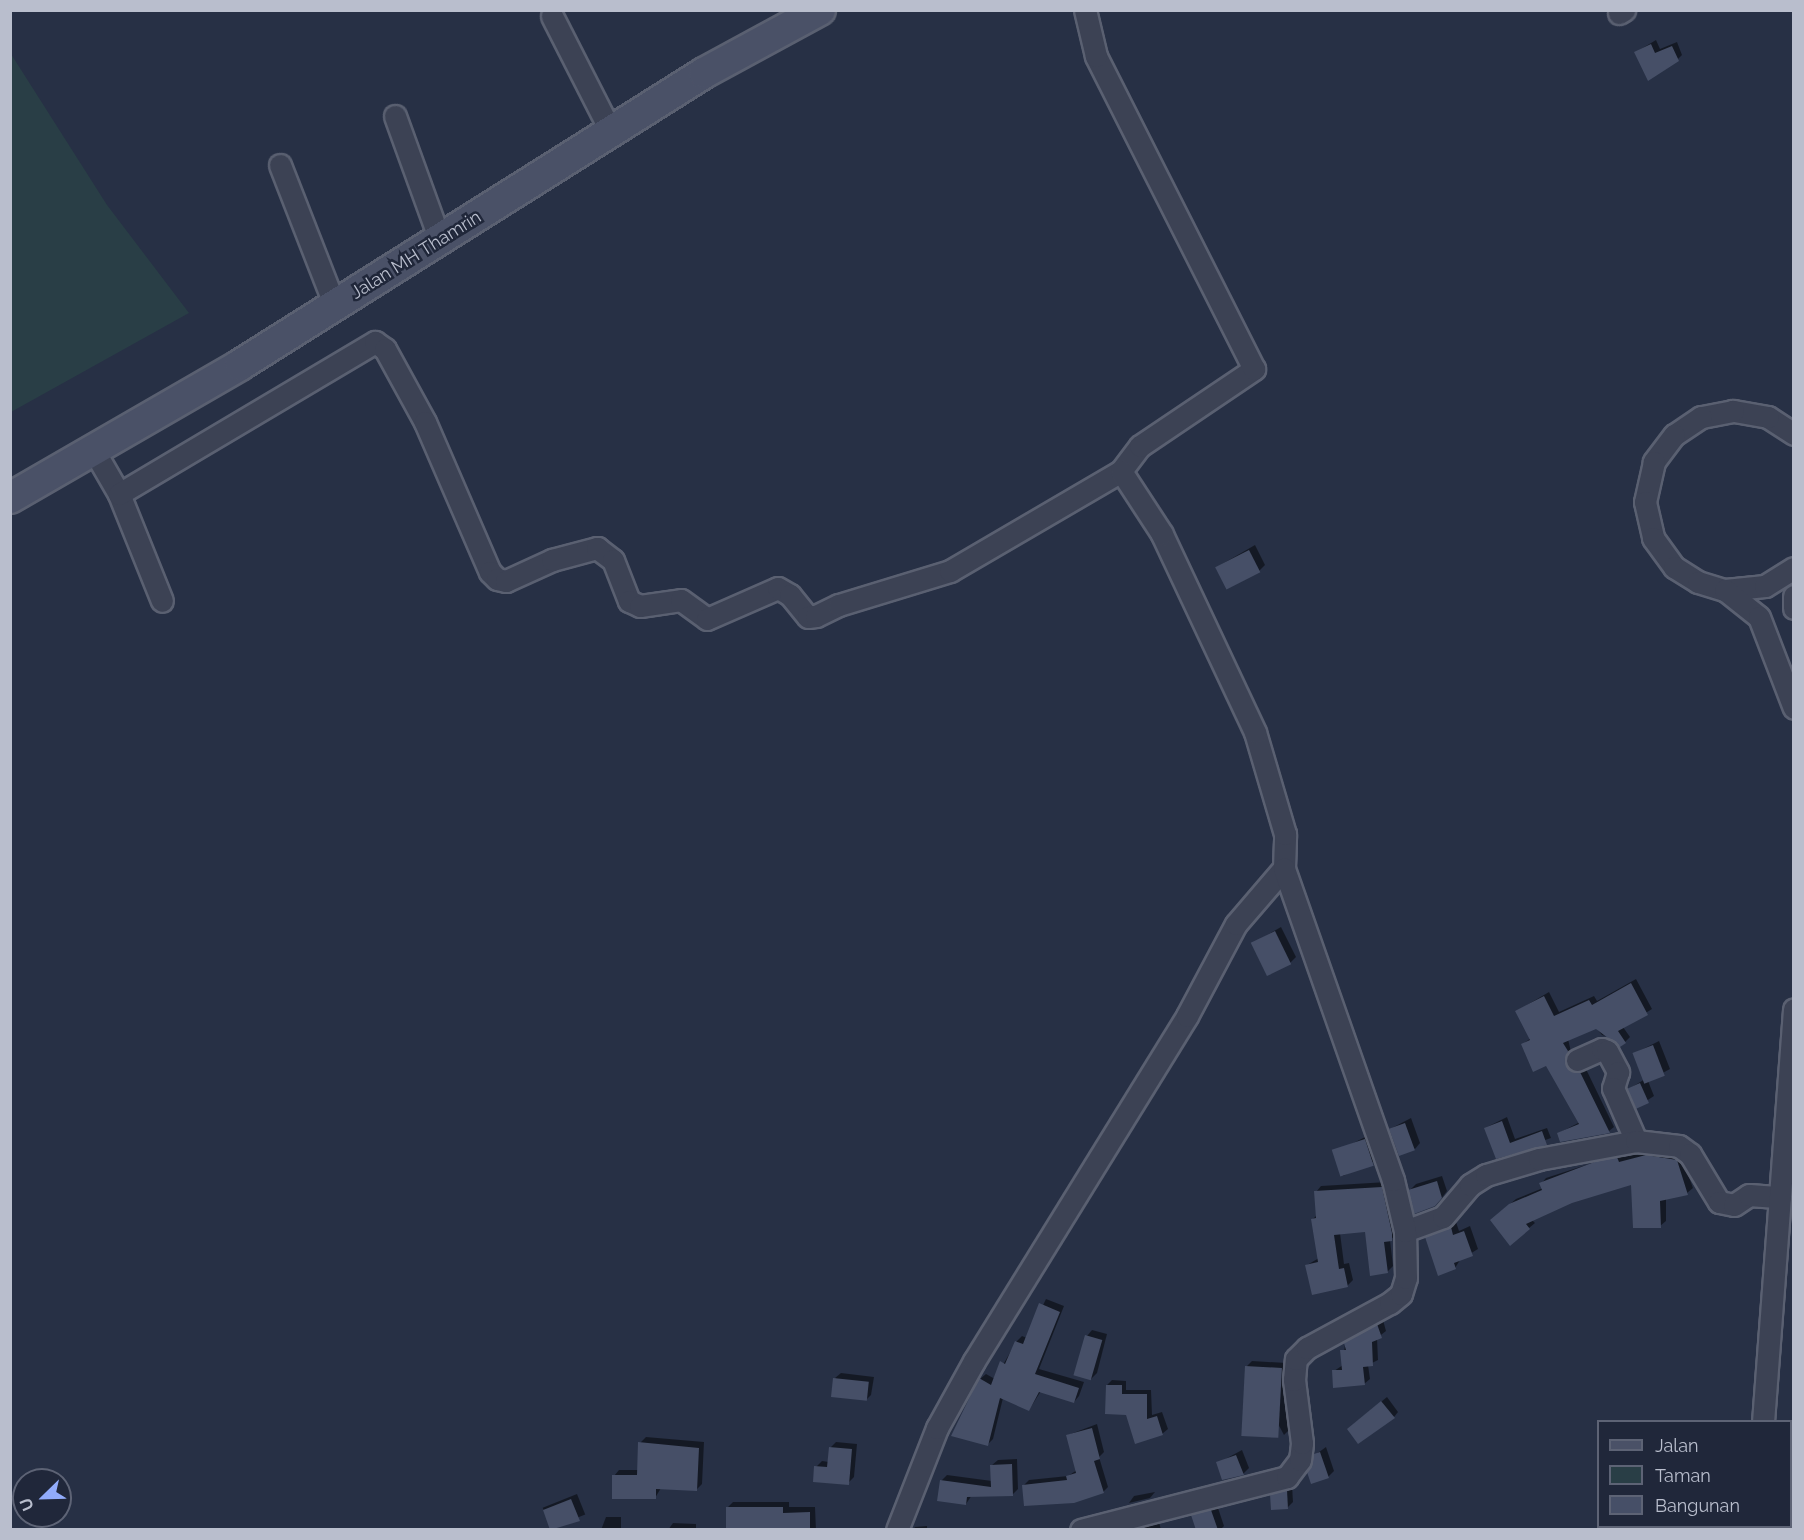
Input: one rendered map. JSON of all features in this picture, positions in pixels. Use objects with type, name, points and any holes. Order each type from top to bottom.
[{"type":"street","name":"Jalan MH Thamrin","points":[[10,498],[334,306],[705,73],[820,10]]},
{"type":"street","points":[[119,494],[375,342],[385,349],[425,422],[490,572],[497,579],[506,581],[552,560],[597,548],[613,560],[629,601],[640,606],[681,600],[707,620],[778,588],[790,595],[808,617],[816,616],[838,605],[950,570],[1121,471],[1140,446],[1254,369],[1096,56],[1084,10]]},
{"type":"street","points":[[552,16],[611,132]]},
{"type":"street","points":[[395,116],[440,240]]},
{"type":"street","points":[[279,165],[334,306]]},
{"type":"street","points":[[1794,434],[1768,417],[1734,411],[1701,417],[1674,435],[1654,462],[1645,502],[1653,538],[1674,567],[1698,582],[1725,590],[1759,617],[1794,708]]},
{"type":"street","points":[[93,449],[119,494],[162,601]]},
{"type":"street","points":[[1081,1530],[1287,1477],[1300,1460],[1302,1443],[1294,1380],[1296,1359],[1307,1348],[1401,1294],[1406,1278],[1405,1231],[1372,1116],[1284,868],[1285,834],[1255,732],[1162,534],[1121,471]]},
{"type":"street","points":[[1725,590],[1765,586],[1794,568]]},
{"type":"street","points":[[1794,596],[1794,608]]},
{"type":"street","points":[[897,1530],[937,1428],[974,1360],[1187,1016],[1236,924],[1284,868]]},
{"type":"street","points":[[1763,1420],[1780,1197],[1790,1115],[1794,1009]]},
{"type":"street","points":[[1577,1060],[1602,1049],[1607,1051],[1618,1072],[1613,1088],[1636,1142]]},
{"type":"street","points":[[1405,1231],[1443,1217],[1477,1178],[1539,1159],[1636,1142],[1679,1146],[1690,1154],[1719,1202],[1734,1205],[1749,1196],[1780,1197]]},
{"type":"street","points":[[1792,1519],[1794,1496]]},
{"type":"green space","points":[[11,54],[107,205],[189,313],[11,412]]},
{"type":"building","points":[[1651,44],[1655,53],[1672,46],[1679,61],[1648,81],[1634,52]]},
{"type":"building","points":[[1249,550],[1260,572],[1226,590],[1215,567]]},
{"type":"building","points":[[1275,931],[1291,964],[1267,976],[1251,943]]},
{"type":"building","points":[[1631,983],[1648,1015],[1618,1031],[1626,1043],[1620,1047],[1596,1029],[1563,1043],[1568,1051],[1566,1066],[1580,1072],[1610,1133],[1560,1142],[1557,1133],[1579,1124],[1546,1066],[1533,1072],[1521,1044],[1530,1040],[1515,1011],[1544,996],[1554,1016],[1589,1000],[1592,1005]]},
{"type":"building","points":[[1653,1045],[1665,1076],[1644,1084],[1632,1053]]},
{"type":"building","points":[[1640,1083],[1649,1103],[1636,1109],[1627,1089]]},
{"type":"building","points":[[1502,1121],[1510,1143],[1542,1131],[1547,1145],[1496,1159],[1484,1128]]},
{"type":"building","points":[[1405,1123],[1415,1150],[1399,1156],[1389,1129]]},
{"type":"building","points":[[1365,1139],[1374,1166],[1340,1176],[1332,1150]]},
{"type":"building","points":[[1646,1155],[1677,1160],[1688,1195],[1660,1201],[1661,1228],[1633,1228],[1631,1185],[1572,1203],[1526,1224],[1530,1229],[1510,1246],[1490,1220],[1509,1204],[1542,1190],[1539,1183],[1597,1161],[1617,1157],[1619,1162]]},
{"type":"building","points":[[1437,1181],[1442,1198],[1435,1206],[1414,1214],[1408,1190]]},
{"type":"building","points":[[1382,1187],[1392,1233],[1392,1241],[1384,1242],[1388,1273],[1370,1276],[1365,1232],[1334,1235],[1339,1269],[1344,1268],[1348,1287],[1312,1295],[1305,1265],[1318,1262],[1311,1219],[1316,1218],[1314,1191]]},
{"type":"building","points":[[1451,1227],[1453,1235],[1464,1231],[1473,1256],[1454,1263],[1456,1269],[1438,1276],[1425,1237]]},
{"type":"building","points":[[1039,1303],[1060,1312],[1035,1374],[1079,1388],[1074,1403],[1039,1392],[1029,1411],[1000,1398],[988,1446],[951,1436],[979,1378],[991,1385],[1000,1361],[1005,1364],[1015,1341],[1023,1344]]},
{"type":"building","points":[[1377,1324],[1382,1338],[1372,1342],[1373,1366],[1363,1367],[1365,1385],[1333,1388],[1332,1370],[1342,1370],[1340,1350],[1346,1350],[1344,1343]]},
{"type":"building","points":[[1085,1335],[1102,1340],[1091,1380],[1073,1375]]},
{"type":"building","points":[[1245,1366],[1282,1368],[1278,1438],[1241,1436]]},
{"type":"building","points":[[833,1378],[869,1382],[867,1401],[831,1397]]},
{"type":"building","points":[[1106,1385],[1122,1385],[1122,1394],[1147,1394],[1147,1419],[1157,1416],[1163,1435],[1135,1444],[1126,1415],[1105,1414]]},
{"type":"building","points":[[1381,1401],[1395,1418],[1358,1444],[1347,1429]]},
{"type":"building","points":[[1092,1428],[1100,1459],[1094,1461],[1104,1493],[1074,1503],[1024,1506],[1022,1485],[1067,1480],[1066,1476],[1076,1473],[1066,1435]]},
{"type":"building","points":[[638,1442],[699,1448],[697,1491],[656,1489],[656,1499],[612,1499],[612,1475],[637,1475]]},
{"type":"building","points":[[829,1447],[852,1449],[849,1485],[813,1482],[814,1466],[827,1467]]},
{"type":"building","points":[[1320,1452],[1329,1478],[1311,1484],[1307,1472],[1314,1454]]},
{"type":"building","points":[[1236,1455],[1244,1475],[1222,1480],[1216,1462]]},
{"type":"building","points":[[1012,1464],[1013,1496],[967,1497],[966,1505],[937,1501],[940,1480],[991,1487],[990,1465]]},
{"type":"building","points":[[1287,1490],[1288,1509],[1271,1510],[1270,1494]]},
{"type":"building","points":[[571,1499],[580,1521],[550,1530],[543,1510]]},
{"type":"building","points":[[726,1507],[783,1507],[783,1513],[810,1512],[810,1530],[726,1530]]},
{"type":"building","points":[[1211,1510],[1218,1530],[1196,1530],[1191,1515]]}]
